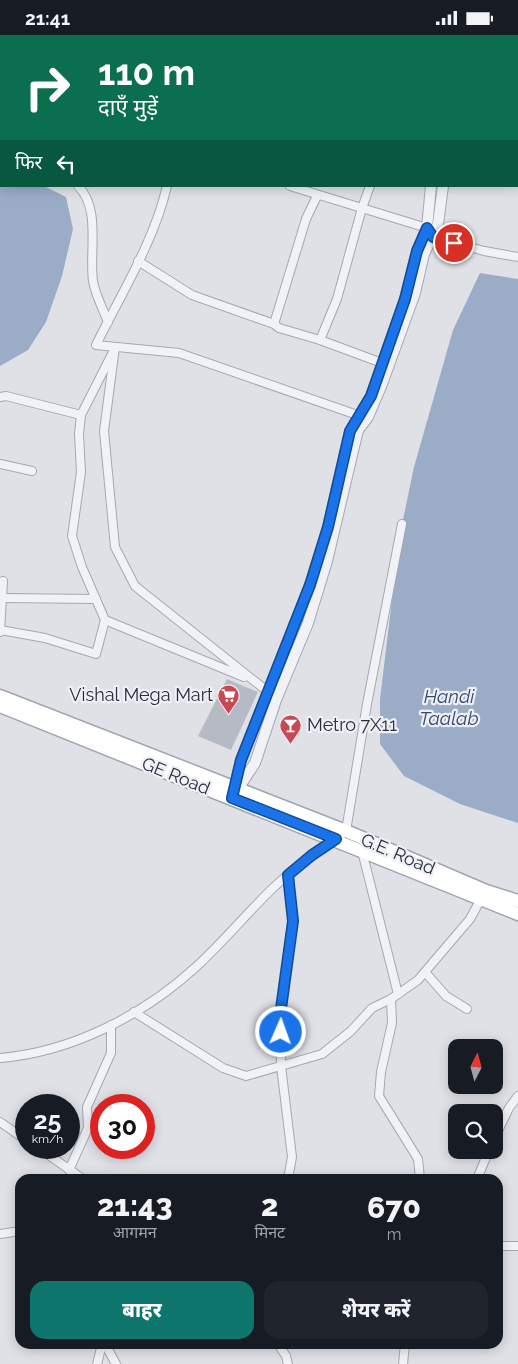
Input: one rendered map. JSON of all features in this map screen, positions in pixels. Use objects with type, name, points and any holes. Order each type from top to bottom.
[{"type":"main road","points":[[0,696],[234,792]]},
{"type":"main road","name":"GE Road","points":[[0,706],[234,792],[341,836],[362,851],[483,896],[518,914]]},
{"type":"main road","name":"G.E. Road","points":[[341,836],[483,896],[518,901]]},
{"type":"street","points":[[79,187],[85,193],[91,213],[94,282],[108,321]]},
{"type":"street","points":[[167,187],[160,209],[138,261],[96,345],[179,353],[363,417]]},
{"type":"street","points":[[293,187],[317,196],[427,228],[433,237],[484,251],[518,257]]},
{"type":"street","points":[[320,340],[337,299],[370,187]]},
{"type":"street","points":[[234,792],[255,763],[276,700],[308,623],[327,561],[358,430],[405,299],[417,251],[427,228],[431,187]]},
{"type":"street","points":[[234,792],[241,760],[310,585],[328,527],[350,431],[363,417],[415,293],[424,254],[438,224],[443,187]]},
{"type":"street","points":[[274,325],[306,219],[317,196]]},
{"type":"street","points":[[138,261],[192,295],[310,339],[320,340],[382,363]]},
{"type":"street","points":[[3,581],[4,598],[0,631],[45,638],[96,654],[105,620],[72,536],[81,472],[80,415],[115,347]]},
{"type":"street","points":[[115,347],[104,431],[115,547],[135,586],[268,691],[276,700]]},
{"type":"street","points":[[0,397],[6,396],[80,415]]},
{"type":"street","points":[[0,464],[32,471]]},
{"type":"street","points":[[0,1058],[70,1043],[111,1025],[134,1012],[174,985],[197,966],[288,875],[312,855],[341,836],[402,524]]},
{"type":"street","points":[[4,598],[96,599]]},
{"type":"street","points":[[105,620],[253,680]]},
{"type":"street","points":[[362,851],[398,994]]},
{"type":"street","points":[[288,875],[293,921],[280,1016],[281,1066],[292,1157],[289,1174]]},
{"type":"street","points":[[134,1012],[223,1068],[246,1076],[322,1054],[351,1031],[372,1008],[391,999],[425,972],[470,919],[483,896]]},
{"type":"street","points":[[425,972],[446,996],[467,1009]]},
{"type":"street","points":[[391,999],[392,1023],[381,1072],[379,1096],[418,1159],[420,1174]]},
{"type":"street","points":[[70,1170],[88,1128],[88,1107],[110,1053],[111,1025]]},
{"type":"street","points":[[503,1120],[518,1096]]},
{"type":"street","points":[[0,1122],[15,1132]]},
{"type":"street","points":[[55,1159],[76,1174]]},
{"type":"street","points":[[478,1174],[485,1159]]},
{"type":"street","points":[[0,1234],[15,1232]]},
{"type":"street","points":[[503,1246],[518,1246]]},
{"type":"street","points":[[97,1364],[102,1349]]},
{"type":"street","points":[[107,1349],[116,1364]]},
{"type":"street","points":[[281,1349],[288,1364]]},
{"type":"street","points":[[403,1364],[404,1349]]},
{"type":"water","points":[[0,187],[46,187],[66,197],[73,229],[62,276],[46,322],[28,350],[0,366]]},
{"type":"water","name":"Handi Taalab","points":[[480,273],[518,279],[518,823],[460,804],[404,776],[380,744],[380,699],[400,534],[414,467],[453,330]]},
{"type":"building","name":"Vishal Mega Mart","points":[[227,679],[258,692],[231,750],[198,736]]},
{"type":"place","name":"Vishal Mega Mart","points":[[229,714]]},
{"type":"place","name":"Metro 7X11","points":[[291,744]]},
{"type":"route","points":[[281,1032],[280,1016],[293,921],[288,875],[312,855],[336,839],[232,798],[241,760],[310,585],[328,527],[350,431],[371,396],[405,299],[417,251],[427,228],[433,237],[454,243]]}]
